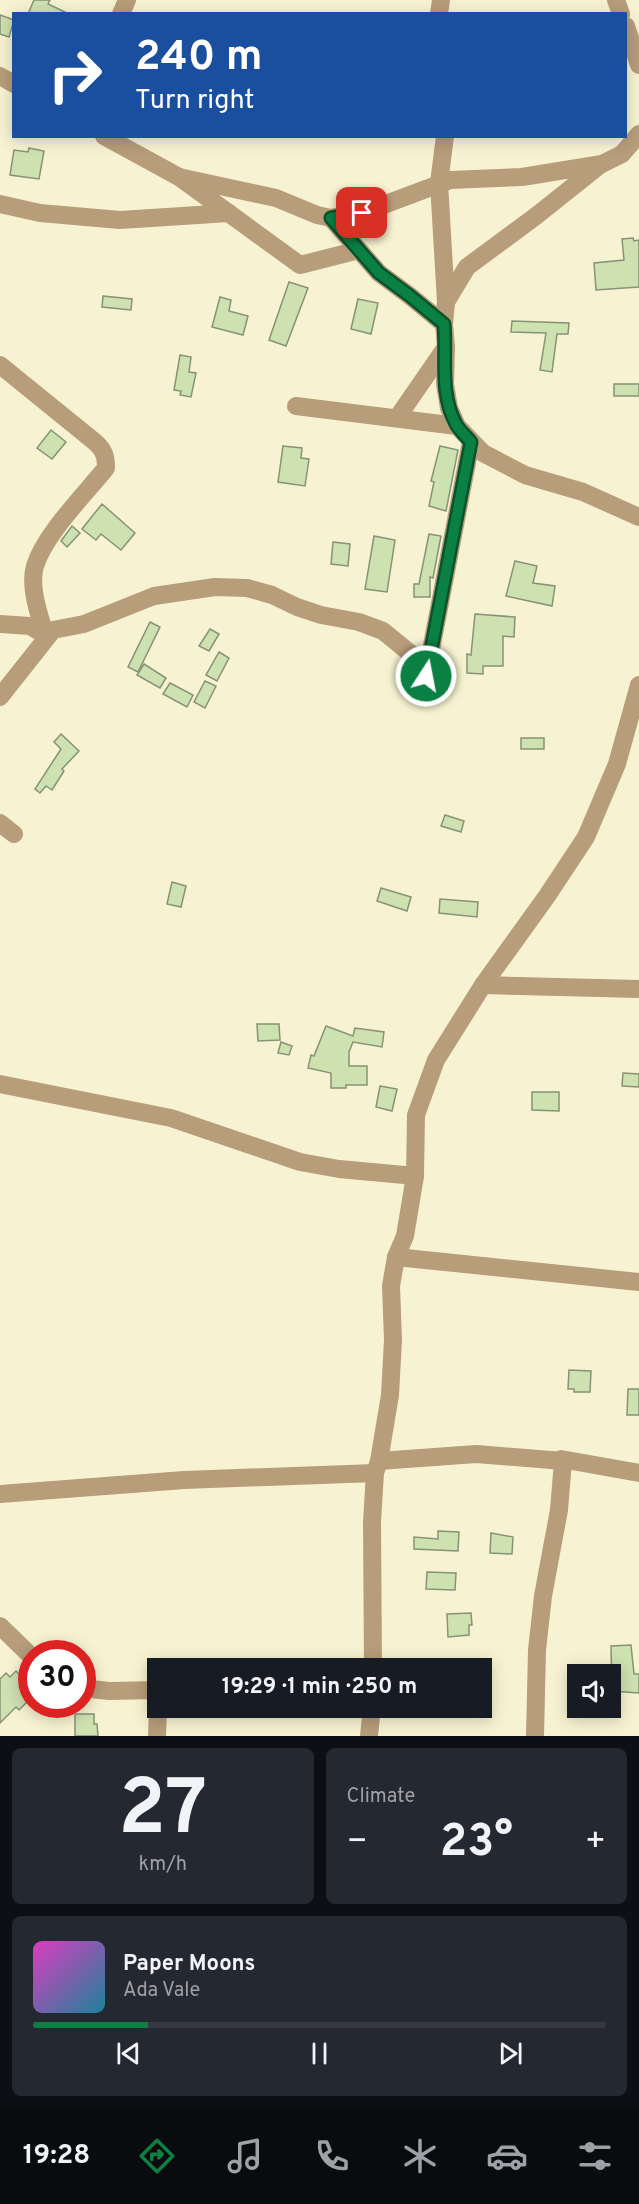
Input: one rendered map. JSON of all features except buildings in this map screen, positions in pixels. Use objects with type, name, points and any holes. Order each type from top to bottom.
[{"type":"street","points":[[627,29],[639,65]]},
{"type":"street","points":[[446,302],[467,267],[602,164],[622,154],[639,134]]},
{"type":"street","points":[[108,138],[179,177],[300,265],[359,250]]},
{"type":"street","points":[[445,138],[439,183],[446,302],[445,384],[449,408],[457,426],[483,453],[525,475],[583,492],[639,517]]},
{"type":"street","points":[[179,177],[276,198],[317,215],[331,218],[362,213],[450,180],[522,177],[602,164]]},
{"type":"street","points":[[0,204],[40,213],[120,220],[229,213]]},
{"type":"street","points":[[331,218],[379,273],[444,324]]},
{"type":"street","points":[[397,418],[446,347]]},
{"type":"street","points":[[0,365],[105,452],[106,468],[46,543],[35,567],[35,600],[46,635]]},
{"type":"street","points":[[296,406],[457,426]]},
{"type":"street","points":[[0,697],[46,635],[53,630],[84,624],[154,596],[215,587],[248,588],[321,615],[359,622],[383,631],[416,658],[426,676],[471,442]]},
{"type":"street","points":[[0,624],[30,626],[46,635]]},
{"type":"street","points":[[373,1658],[372,1522],[377,1467],[390,1395],[393,1340],[391,1286],[396,1257],[405,1236],[415,1176],[416,1115],[436,1060],[483,985],[586,837],[617,764],[639,685]]},
{"type":"street","points":[[483,985],[639,989]]},
{"type":"street","points":[[0,1084],[171,1118],[300,1162],[339,1169],[415,1176]]},
{"type":"street","points":[[396,1257],[639,1282]]},
{"type":"street","points":[[0,1494],[377,1467],[476,1454],[563,1461]]},
{"type":"street","points":[[535,1736],[537,1650],[543,1596],[559,1510],[563,1461],[561,1459],[639,1473]]},
{"type":"street","points":[[0,1626],[18,1643]]},
{"type":"street","points":[[96,1690],[147,1690]]},
{"type":"street","points":[[157,1736],[158,1718]]},
{"type":"street","points":[[369,1736],[371,1718]]},
{"type":"route","points":[[362,213],[331,218],[379,273],[444,324],[445,384],[449,408],[457,426],[471,442],[426,676]]}]
